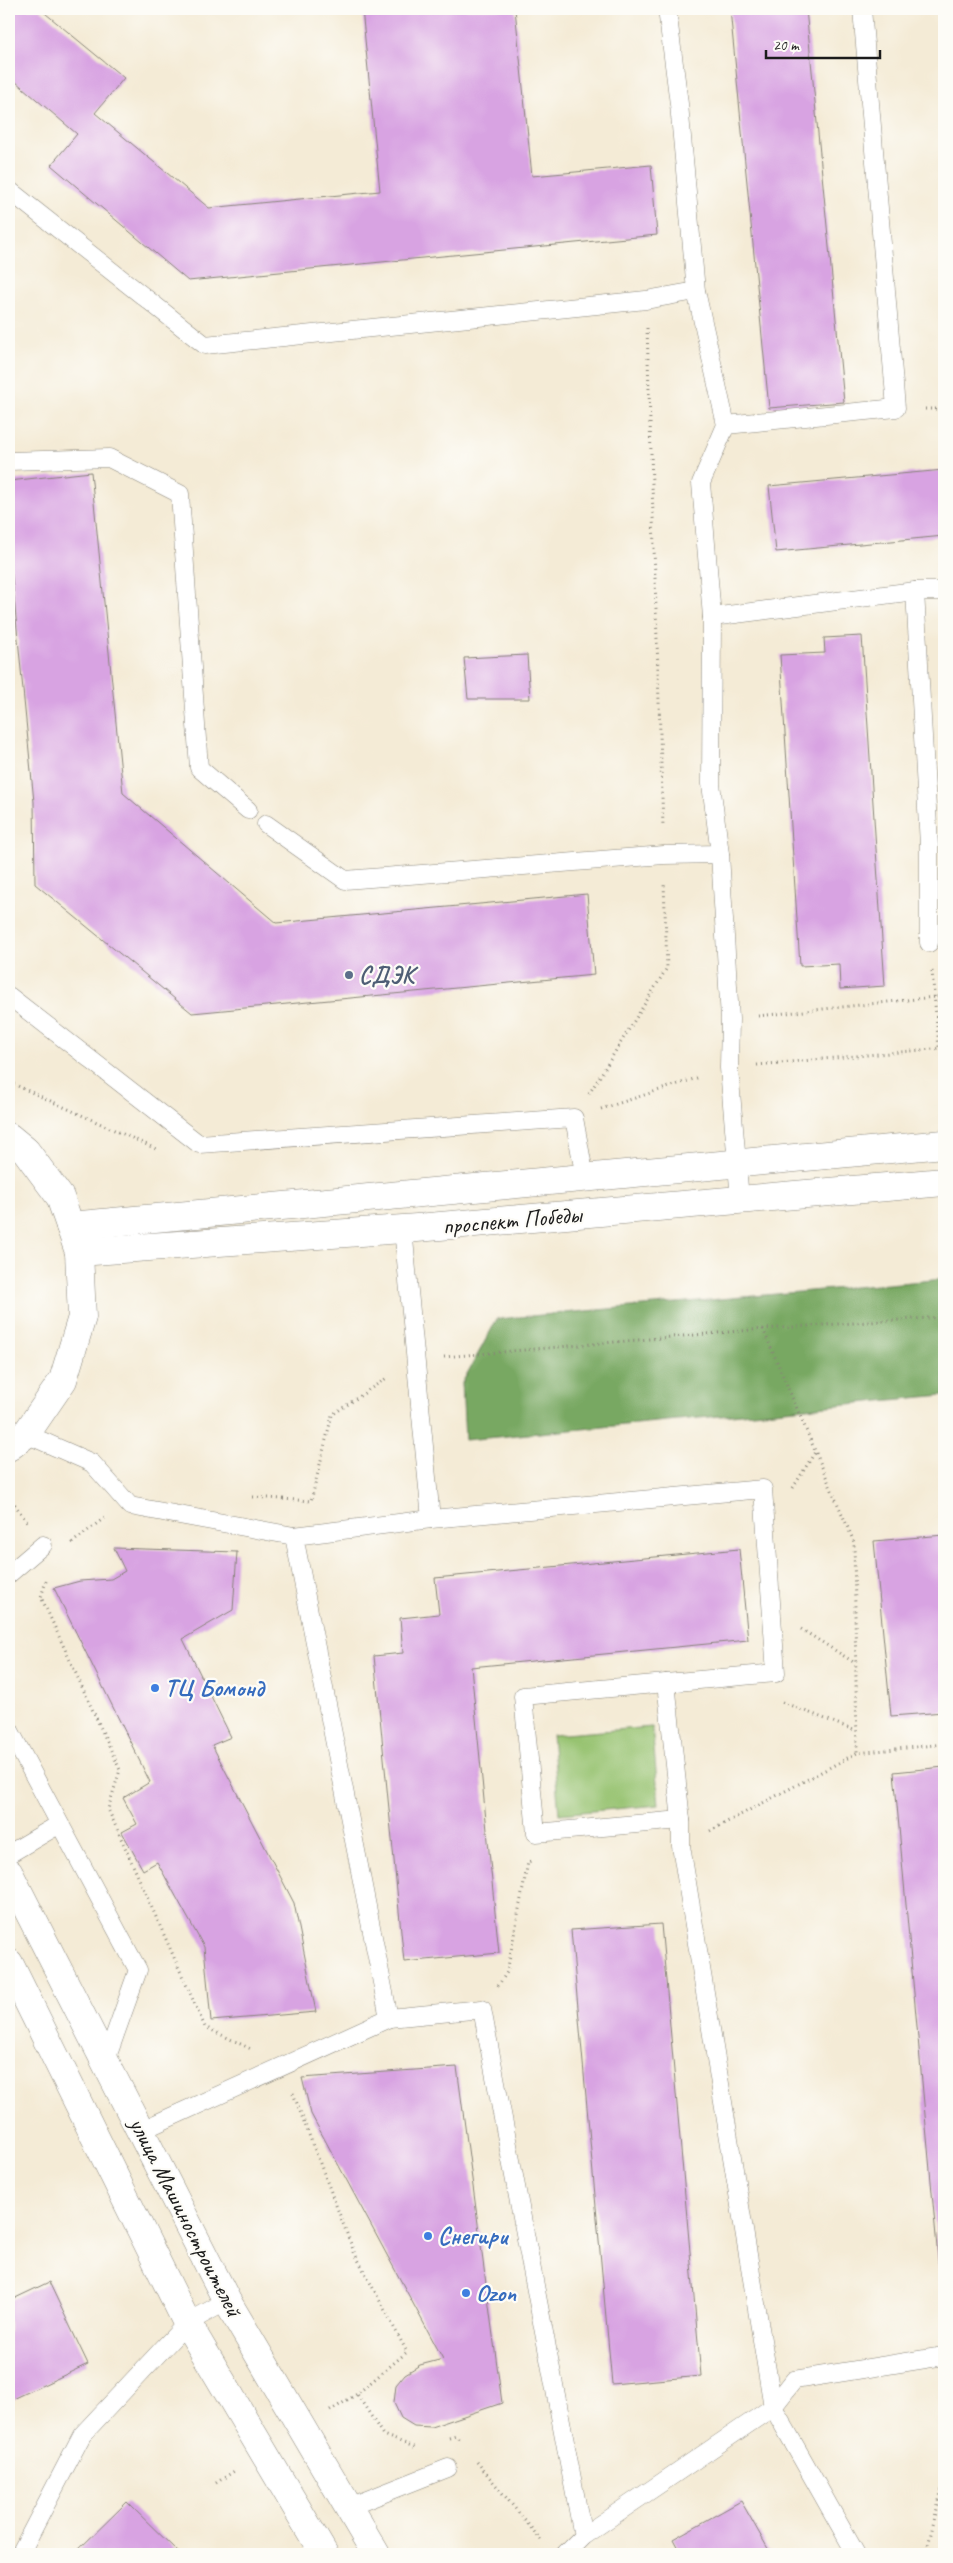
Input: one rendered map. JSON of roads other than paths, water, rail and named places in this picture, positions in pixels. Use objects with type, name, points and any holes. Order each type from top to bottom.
[{"type":"main road","points":[[9,1137],[26,1151],[60,1197],[79,1252],[82,1317],[63,1380],[18,1441]]},
{"type":"main road","points":[[70,1226],[944,1144]]},
{"type":"main road","name":"проспект Победы","points":[[79,1252],[402,1229],[944,1182]]},
{"type":"main road","name":"улица Машиностроителей","points":[[9,1873],[106,2060],[227,2301],[376,2554]]},
{"type":"main road","points":[[9,1963],[187,2323],[324,2554]]},
{"type":"lane","points":[[668,9],[680,114],[696,291],[726,425],[701,483],[712,616],[711,784],[720,854],[730,1019],[730,1068],[740,1200]]},
{"type":"lane","points":[[726,425],[896,408],[862,9]]},
{"type":"lane","points":[[9,190],[205,345],[646,300],[696,291]]},
{"type":"lane","points":[[9,461],[109,458],[180,494],[199,768],[248,810]]},
{"type":"lane","points":[[712,616],[915,591],[944,591]]},
{"type":"lane","points":[[915,591],[929,845],[929,942]]},
{"type":"lane","points":[[266,824],[344,880],[664,855],[720,854]]},
{"type":"lane","points":[[9,996],[199,1144],[574,1118],[585,1178]]},
{"type":"lane","points":[[402,1229],[431,1519]]},
{"type":"lane","points":[[18,1441],[92,1463],[130,1506],[294,1536],[431,1519],[763,1489],[776,1674],[666,1682],[523,1696],[536,1833],[681,1820]]},
{"type":"lane","points":[[294,1536],[389,2018]]},
{"type":"lane","points":[[9,1574],[43,1545]]},
{"type":"lane","points":[[666,1682],[681,1820],[682,1856],[773,2406],[856,2554]]},
{"type":"lane","points":[[9,1729],[58,1825],[138,1970],[106,2060]]},
{"type":"lane","points":[[9,1854],[58,1825]]},
{"type":"lane","points":[[140,2130],[283,2064],[389,2018],[482,2009],[584,2536]]},
{"type":"lane","points":[[20,2554],[82,2435],[187,2323],[227,2301]]},
{"type":"lane","points":[[565,2554],[584,2536],[773,2406],[794,2380],[944,2356]]},
{"type":"lane","points":[[349,2507],[448,2468]]},
{"type":"place","name":"СДЭК","points":[[349,975]]},
{"type":"place","name":"ТЦ Бомонд","points":[[155,1688]]},
{"type":"place","name":"Снегири","points":[[428,2236]]},
{"type":"place","name":"Ozon","points":[[466,2293]]}]
